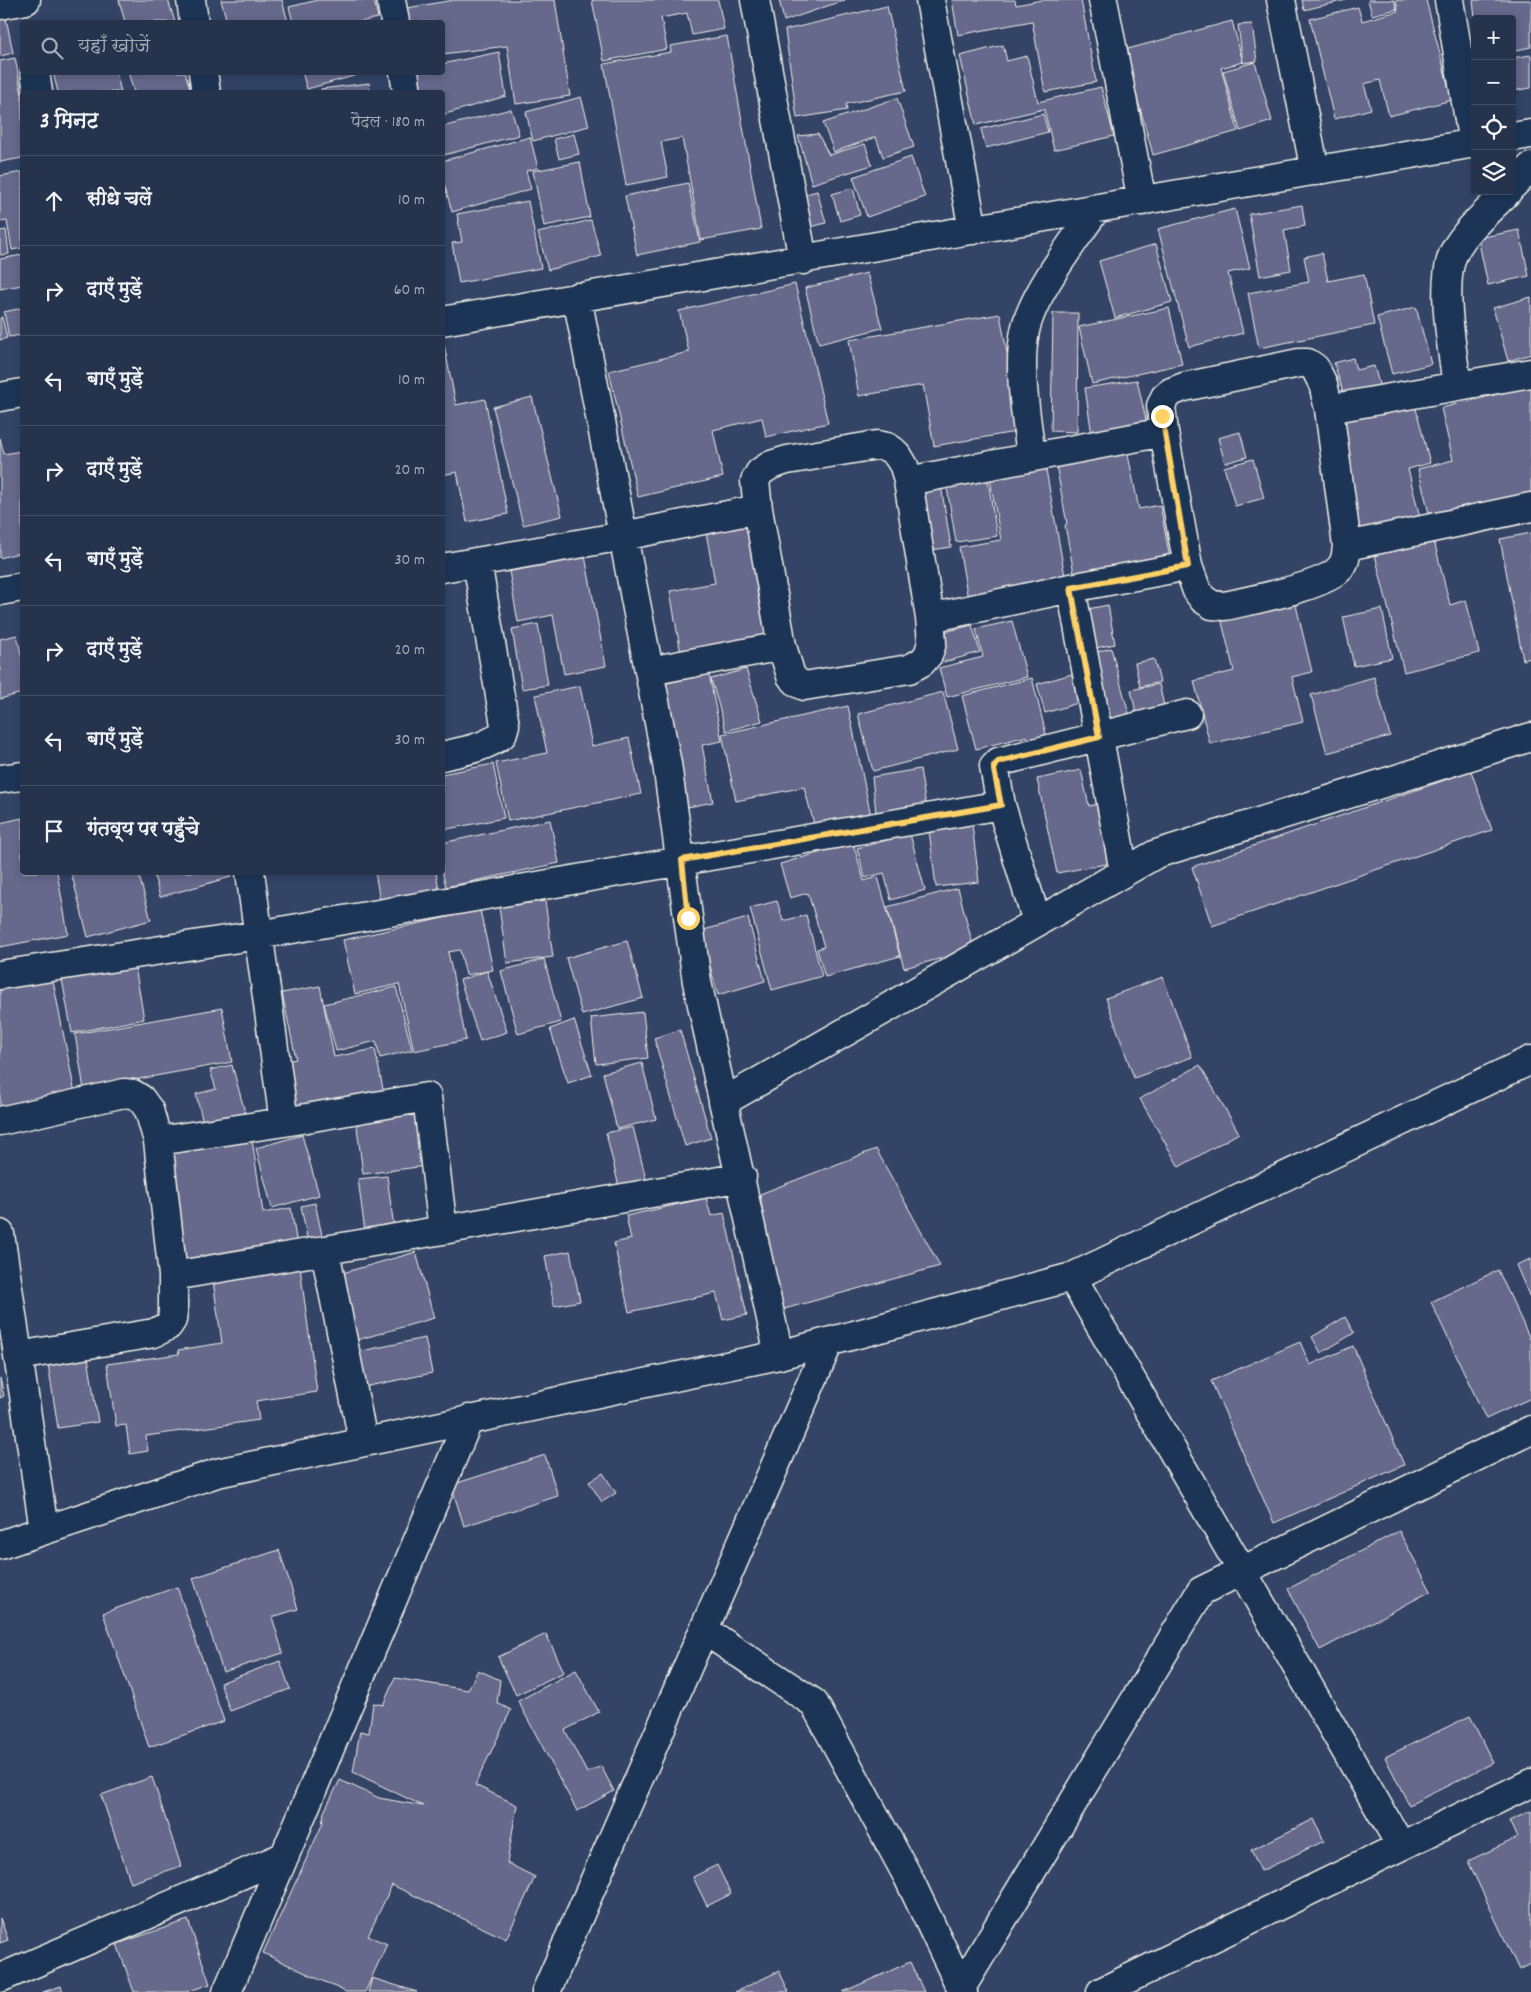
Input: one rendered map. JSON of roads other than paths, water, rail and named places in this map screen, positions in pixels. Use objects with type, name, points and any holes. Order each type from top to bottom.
[{"type":"street","points":[[0,4],[26,0]]},
{"type":"street","points":[[191,0],[194,20]]},
{"type":"street","points":[[391,0],[395,20]]},
{"type":"street","points":[[755,0],[803,260]]},
{"type":"street","points":[[930,0],[973,230]]},
{"type":"street","points":[[1103,0],[1142,200]]},
{"type":"street","points":[[1281,0],[1315,171]]},
{"type":"street","points":[[1449,0],[1471,127]]},
{"type":"street","points":[[23,1],[26,20]]},
{"type":"street","points":[[35,75],[38,90]]},
{"type":"street","points":[[203,75],[206,90]]},
{"type":"street","points":[[404,75],[407,90]]},
{"type":"street","points":[[1516,136],[1531,134]]},
{"type":"street","points":[[445,313],[577,297],[803,260],[1471,145]]},
{"type":"street","points":[[1516,182],[1531,166]]},
{"type":"street","points":[[1457,386],[1448,294],[1448,274],[1454,253],[1464,239],[1504,195]]},
{"type":"street","points":[[1031,457],[1022,363],[1025,330],[1034,306],[1050,278],[1096,209]]},
{"type":"street","points":[[577,297],[667,764],[682,860],[697,982],[742,1178],[779,1355]]},
{"type":"street","points":[[1299,363],[1308,363],[1315,368],[1319,374],[1329,410],[1347,546],[1346,559],[1340,569],[1324,580],[1225,606],[1212,605],[1203,599],[1197,591],[1188,566],[1164,432],[1162,406],[1165,397],[1171,392],[1184,387],[1299,363]]},
{"type":"street","points":[[1329,410],[1531,373]]},
{"type":"street","points":[[0,397],[20,393]]},
{"type":"street","points":[[908,480],[1164,432]]},
{"type":"street","points":[[877,446],[887,447],[898,456],[908,480],[930,618],[932,643],[928,655],[922,662],[909,669],[804,686],[798,683],[791,676],[782,646],[758,509],[755,481],[760,472],[771,465],[787,460],[877,446]]},
{"type":"street","points":[[1347,546],[1531,508]]},
{"type":"street","points":[[445,567],[623,536],[758,509]]},
{"type":"street","points":[[445,755],[480,747],[494,741],[502,734],[505,725],[477,562]]},
{"type":"street","points":[[930,618],[1071,588],[1188,566]]},
{"type":"street","points":[[0,590],[20,587]]},
{"type":"street","points":[[1071,588],[1124,872]]},
{"type":"street","points":[[649,671],[782,646]]},
{"type":"street","points":[[1037,922],[1001,805],[994,766],[998,762],[1187,714]]},
{"type":"street","points":[[724,1102],[1156,854],[1531,737]]},
{"type":"street","points":[[0,779],[20,776]]},
{"type":"street","points":[[0,975],[258,935],[1001,805]]},
{"type":"street","points":[[250,875],[284,1122]]},
{"type":"street","points":[[0,1545],[217,1473],[779,1355],[1072,1277],[1531,1060]]},
{"type":"street","points":[[0,1121],[124,1093],[133,1094],[141,1099],[149,1110],[158,1141],[174,1276],[172,1320],[164,1329],[154,1333],[18,1356]]},
{"type":"street","points":[[158,1141],[284,1122],[427,1097],[443,1230]]},
{"type":"street","points":[[174,1276],[742,1178]]},
{"type":"street","points":[[0,1234],[6,1315],[18,1356],[44,1530]]},
{"type":"street","points":[[325,1251],[363,1441]]},
{"type":"street","points":[[1072,1277],[1401,1846]]},
{"type":"street","points":[[546,1992],[829,1342]]},
{"type":"street","points":[[227,1992],[469,1419]]},
{"type":"street","points":[[962,1990],[1201,1591],[1531,1430]]},
{"type":"street","points":[[704,1630],[814,1703],[908,1877],[962,1990]]},
{"type":"street","points":[[1101,1992],[1531,1783]]},
{"type":"street","points":[[0,1978],[285,1856]]}]
